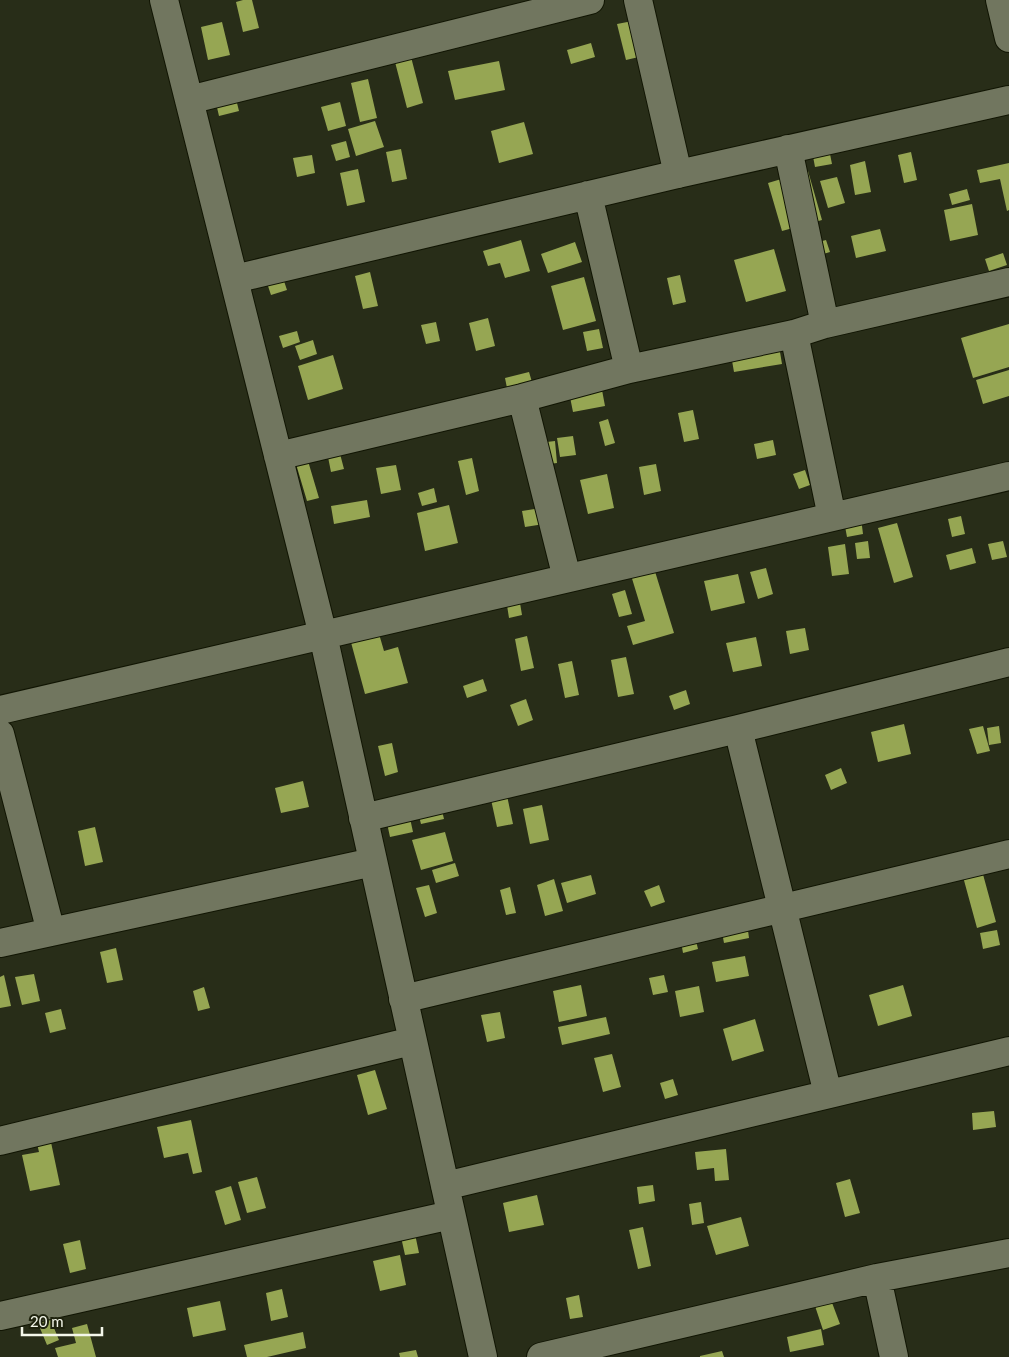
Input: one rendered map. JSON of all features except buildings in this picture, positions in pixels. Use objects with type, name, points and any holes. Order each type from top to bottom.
[{"type":"street","points":[[164,0],[323,635],[483,1357]]},
{"type":"street","points":[[189,100],[547,5],[590,0]]},
{"type":"street","points":[[638,0],[678,174]]},
{"type":"street","points":[[1000,0],[1009,38]]},
{"type":"street","points":[[234,279],[678,174],[1009,100]]},
{"type":"street","points":[[788,149],[825,324]]},
{"type":"street","points":[[588,195],[629,369]]},
{"type":"street","points":[[278,456],[522,398],[629,369],[794,334],[825,324],[1009,282]]},
{"type":"street","points":[[794,334],[832,517]]},
{"type":"street","points":[[522,398],[567,578]]},
{"type":"street","points":[[0,710],[1009,476]]},
{"type":"street","points":[[363,818],[738,729],[1009,662]]},
{"type":"street","points":[[738,729],[828,1094]]},
{"type":"street","points":[[0,734],[51,932]]},
{"type":"street","points":[[403,999],[1009,854]]},
{"type":"street","points":[[0,943],[373,862]]},
{"type":"street","points":[[0,1141],[412,1041]]},
{"type":"street","points":[[444,1186],[1009,1051]]},
{"type":"street","points":[[0,1316],[451,1215]]},
{"type":"street","points":[[541,1357],[877,1278],[1009,1253]]},
{"type":"street","points":[[877,1278],[894,1357]]}]
